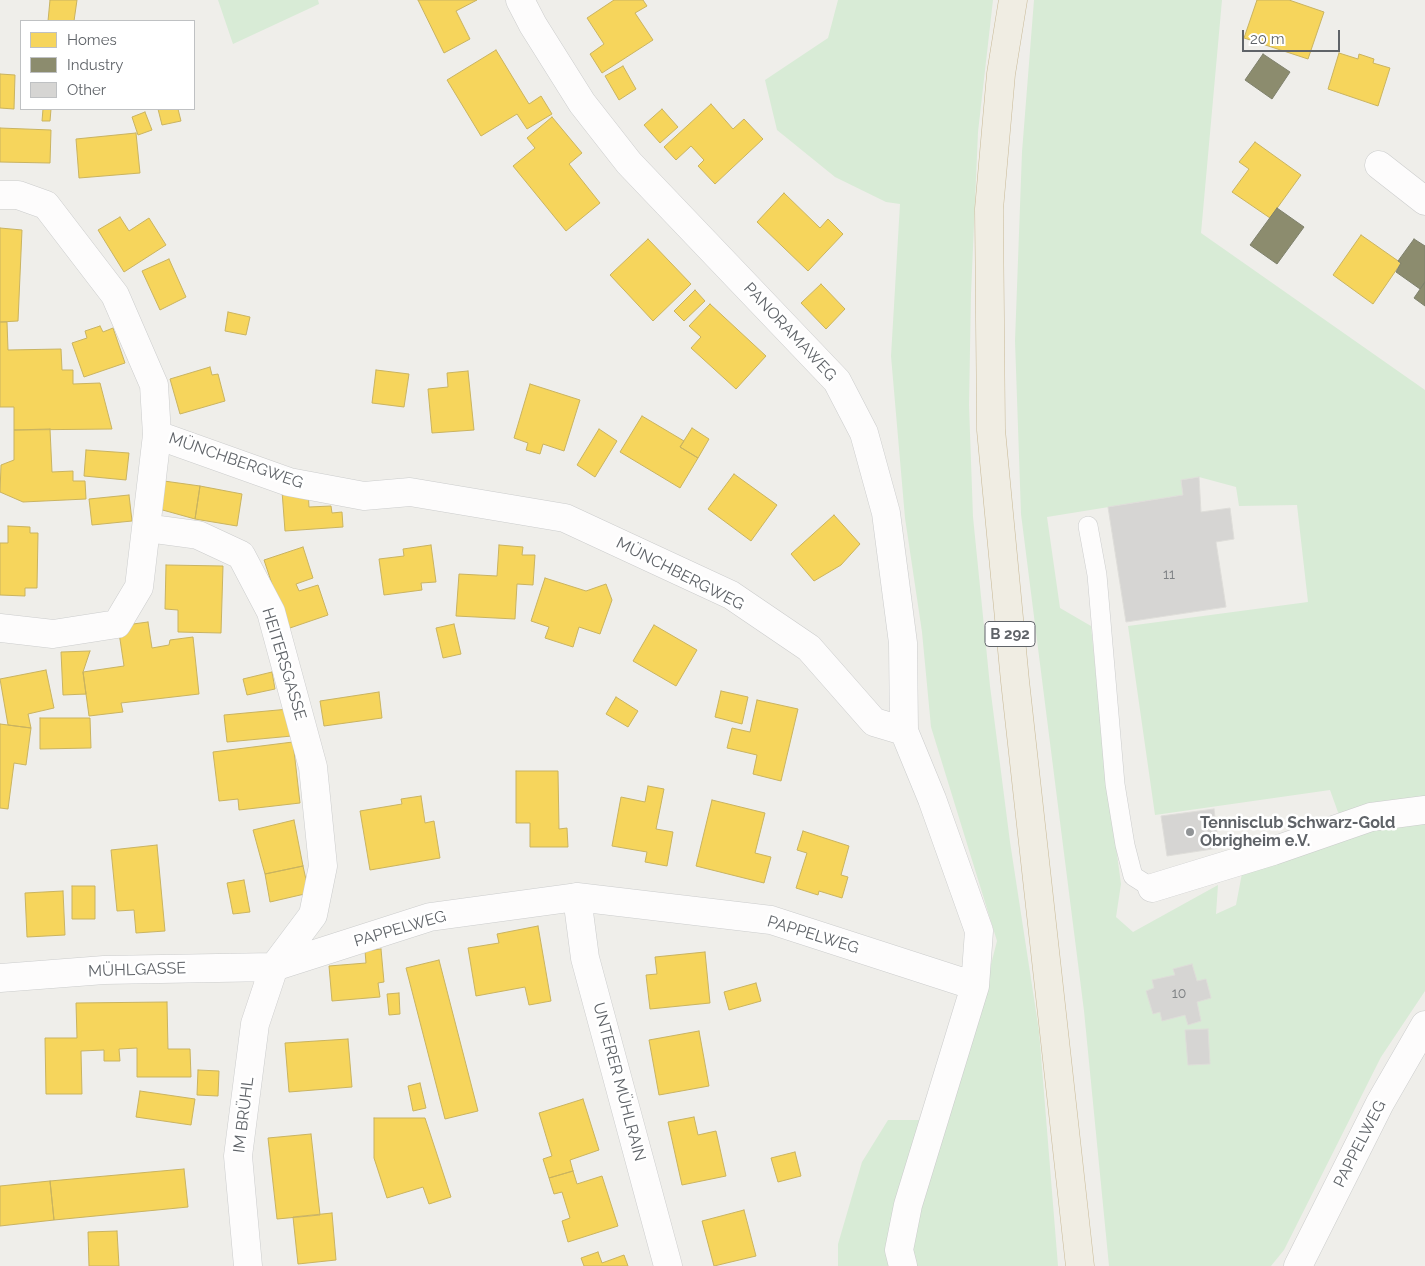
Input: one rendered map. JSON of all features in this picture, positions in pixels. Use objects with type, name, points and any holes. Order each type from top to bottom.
[{"type":"highway","name":"B 292","points":[[1013,0],[1001,74],[989,209],[990,430],[1015,681],[1080,1266]]},
{"type":"street","name":"PANORAMAWEG","points":[[520,0],[582,103],[629,163],[837,380],[864,433],[887,522],[903,643],[904,732]]},
{"type":"street","points":[[1380,165],[1425,201]]},
{"type":"street","points":[[0,195],[18,195],[46,205],[115,295],[154,385],[158,435],[139,587],[117,624],[53,634],[0,628]]},
{"type":"street","name":"MÜNCHBERGWEG","points":[[158,435],[288,482],[364,496],[410,492],[565,518],[731,595],[809,648],[874,722],[904,732]]},
{"type":"street","name":"HEITERSGASSE","points":[[146,528],[198,535],[241,555],[271,612],[313,767],[323,866],[313,915],[274,967]]},
{"type":"street","points":[[903,1266],[899,1250],[908,1205],[975,986],[979,931],[932,799],[904,732]]},
{"type":"street","points":[[1152,888],[1273,851],[1371,817],[1425,810]]},
{"type":"street","name":"PAPPELWEG","points":[[274,967],[430,917],[577,897],[771,920],[975,986]]},
{"type":"street","name":"UNTERER MÜHLRAIN","points":[[577,897],[585,958],[668,1266]]},
{"type":"street","name":"MÜHLGASSE","points":[[0,978],[104,970],[274,967]]},
{"type":"street","name":"IM BRÜHL","points":[[248,1266],[238,1156],[255,1024],[274,967]]},
{"type":"street","name":"PAPPELWEG","points":[[1298,1266],[1380,1103],[1425,1025]]},
{"type":"lane","points":[[1088,526],[1097,576],[1115,784],[1125,845],[1133,876],[1152,888]]},
{"type":"green space","points":[[218,0],[318,0],[319,4],[233,44]]},
{"type":"green space","points":[[838,0],[993,0],[978,132],[971,294],[969,405],[973,517],[990,686],[1010,842],[1039,1031],[1058,1266],[838,1266],[838,1244],[862,1162],[888,1120],[944,1120],[978,1015],[997,941],[931,727],[922,632],[905,518],[891,356],[900,204],[886,202],[835,177],[777,130],[765,80],[828,38]]},
{"type":"green space","points":[[1034,0],[1222,0],[1201,233],[1425,390],[1425,799],[1339,815],[1330,790],[1155,815],[1128,626],[1308,602],[1297,505],[1239,506],[1236,487],[1199,477],[1181,480],[1183,495],[1047,517],[1060,608],[1091,626],[1106,773],[1121,884],[1116,917],[1133,932],[1218,885],[1216,914],[1236,905],[1243,868],[1403,822],[1425,821],[1425,991],[1381,1057],[1284,1250],[1271,1266],[1109,1266],[1084,1011],[1021,514],[1015,341],[1022,152]]},
{"type":"building: Homes","points":[[50,0],[77,0],[74,20],[48,20]]},
{"type":"building: Homes","points":[[418,0],[477,0],[456,11],[470,39],[444,53]]},
{"type":"building: Homes","points":[[614,0],[643,0],[647,6],[635,13],[653,40],[602,73],[590,54],[604,44],[587,18]]},
{"type":"building: Homes","points":[[1257,0],[1289,0],[1324,12],[1308,59],[1244,38]]},
{"type":"building: Homes","points":[[496,50],[529,104],[541,96],[552,114],[527,129],[517,114],[481,136],[447,80]]},
{"type":"building: Homes","points":[[1339,53],[1358,59],[1359,54],[1374,59],[1373,63],[1390,68],[1378,106],[1328,89]]},
{"type":"building: Homes","points":[[623,66],[636,89],[619,100],[605,76]]},
{"type":"building: Homes","points":[[0,74],[15,75],[14,109],[0,108]]},
{"type":"building: Homes","points":[[711,104],[733,129],[744,119],[763,139],[715,184],[698,166],[704,160],[691,146],[676,160],[664,147]]},
{"type":"building: Homes","points":[[662,109],[678,127],[660,143],[644,125]]},
{"type":"building: Homes","points":[[43,110],[51,110],[50,121],[42,121]]},
{"type":"building: Homes","points":[[158,110],[178,110],[181,121],[162,125]]},
{"type":"building: Homes","points":[[145,112],[152,130],[138,135],[132,117]]},
{"type":"building: Homes","points":[[552,117],[582,153],[569,164],[600,203],[566,231],[513,166],[535,148],[527,138]]},
{"type":"building: Homes","points":[[0,128],[51,130],[50,163],[0,162]]},
{"type":"building: Homes","points":[[136,133],[140,173],[79,178],[76,139]]},
{"type":"building: Homes","points":[[1255,142],[1301,175],[1270,218],[1232,192],[1249,169],[1239,162]]},
{"type":"building: Homes","points":[[784,193],[820,228],[828,219],[843,234],[808,271],[757,222]]},
{"type":"building: Homes","points":[[120,217],[129,231],[149,218],[166,245],[124,272],[98,230]]},
{"type":"building: Homes","points":[[0,228],[22,230],[18,321],[0,322]]},
{"type":"building: Homes","points":[[1361,235],[1401,263],[1373,304],[1333,275]]},
{"type":"building: Homes","points":[[648,239],[691,284],[653,321],[610,275]]},
{"type":"building: Homes","points":[[169,259],[186,297],[160,310],[142,271]]},
{"type":"building: Homes","points":[[821,284],[845,309],[826,329],[801,303]]},
{"type":"building: Homes","points":[[695,290],[705,301],[684,321],[674,311]]},
{"type":"building: Homes","points":[[710,304],[766,356],[736,389],[691,348],[701,337],[689,326]]},
{"type":"building: Homes","points":[[228,312],[250,317],[246,335],[225,331]]},
{"type":"building: Homes","points":[[0,322],[7,322],[8,350],[61,349],[62,370],[73,370],[73,384],[100,383],[112,429],[14,430],[14,407],[0,407]]},
{"type":"building: Homes","points":[[100,326],[103,332],[113,328],[125,363],[84,377],[72,343],[87,338],[85,331]]},
{"type":"building: Homes","points":[[210,367],[212,375],[218,374],[225,401],[180,414],[170,379]]},
{"type":"building: Homes","points":[[376,370],[409,374],[404,407],[372,403]]},
{"type":"building: Homes","points":[[468,371],[474,430],[432,433],[428,389],[448,387],[447,373]]},
{"type":"building: Homes","points":[[530,384],[580,400],[564,451],[543,444],[540,454],[526,450],[528,443],[514,438]]},
{"type":"building: Homes","points":[[642,416],[684,441],[680,447],[698,458],[680,488],[620,452]]},
{"type":"building: Homes","points":[[692,428],[709,439],[698,458],[680,447]]},
{"type":"building: Homes","points":[[50,429],[52,472],[73,471],[73,481],[85,481],[86,499],[23,502],[0,492],[1,465],[14,460],[14,430]]},
{"type":"building: Homes","points":[[599,429],[617,441],[595,477],[577,465]]},
{"type":"building: Homes","points":[[86,450],[129,453],[126,480],[84,476]]},
{"type":"building: Homes","points":[[734,474],[777,505],[751,541],[708,509]]},
{"type":"building: Homes","points":[[164,481],[200,486],[195,519],[159,509]]},
{"type":"building: Homes","points":[[200,486],[242,494],[237,526],[195,519]]},
{"type":"building: Homes","points":[[308,489],[309,507],[331,506],[332,513],[342,512],[343,527],[285,531],[282,491]]},
{"type":"building: Homes","points":[[129,495],[132,521],[92,525],[89,499]]},
{"type":"building: Homes","points":[[834,515],[860,544],[841,565],[814,581],[791,554]]},
{"type":"building: Homes","points":[[8,526],[30,527],[30,533],[38,533],[37,588],[25,588],[25,596],[0,595],[0,543],[8,543]]},
{"type":"building: Homes","points":[[431,545],[436,582],[421,583],[422,590],[384,595],[379,559],[404,556],[403,549]]},
{"type":"building: Homes","points":[[499,545],[523,547],[522,555],[535,555],[533,585],[517,584],[515,619],[456,616],[459,574],[497,576]]},
{"type":"building: Homes","points":[[303,547],[313,578],[296,584],[299,591],[318,585],[328,615],[287,629],[264,560]]},
{"type":"building: Homes","points":[[166,565],[223,566],[221,633],[178,632],[178,610],[165,609]]},
{"type":"building: Homes","points":[[545,578],[586,591],[606,584],[612,600],[600,634],[579,627],[573,647],[545,638],[549,627],[531,621]]},
{"type":"building: Homes","points":[[148,622],[152,648],[169,645],[170,640],[193,637],[199,694],[121,703],[123,712],[89,716],[83,672],[124,666],[118,626]]},
{"type":"building: Homes","points":[[454,624],[461,654],[443,658],[436,628]]},
{"type":"building: Homes","points":[[654,625],[697,650],[676,686],[633,661]]},
{"type":"building: Homes","points":[[90,651],[83,672],[86,694],[63,695],[61,652]]},
{"type":"building: Homes","points":[[46,670],[54,708],[28,714],[31,728],[8,725],[0,679]]},
{"type":"building: Homes","points":[[272,672],[275,689],[247,695],[243,679]]},
{"type":"building: Homes","points":[[721,691],[748,697],[742,724],[715,717]]},
{"type":"building: Homes","points":[[379,692],[382,718],[324,726],[320,701]]},
{"type":"building: Homes","points":[[616,697],[638,711],[628,727],[606,714]]},
{"type":"building: Homes","points":[[757,700],[798,709],[781,781],[753,774],[757,755],[727,748],[732,728],[750,732]]},
{"type":"building: Homes","points":[[289,709],[292,736],[227,742],[224,715]]},
{"type":"building: Homes","points":[[40,718],[90,718],[91,748],[40,749]]},
{"type":"building: Homes","points":[[0,724],[31,728],[26,765],[14,763],[8,809],[0,808]]},
{"type":"building: Homes","points":[[293,742],[300,803],[239,810],[238,799],[219,801],[213,752]]},
{"type":"building: Homes","points":[[516,771],[558,771],[559,829],[567,828],[568,847],[530,847],[530,823],[516,823]]},
{"type":"building: Homes","points":[[648,786],[664,789],[656,829],[673,832],[667,866],[645,862],[647,852],[612,846],[621,797],[645,802]]},
{"type":"building: Homes","points":[[421,796],[425,823],[434,821],[440,858],[370,870],[360,811],[402,804],[401,799]]},
{"type":"building: Homes","points":[[712,800],[765,813],[755,853],[771,857],[764,883],[696,866]]},
{"type":"building: Homes","points":[[294,820],[303,866],[265,874],[253,830]]},
{"type":"building: Homes","points":[[803,831],[849,846],[841,875],[848,877],[842,898],[819,891],[818,895],[796,888],[807,853],[797,850]]},
{"type":"building: Homes","points":[[157,845],[165,931],[136,933],[134,910],[117,911],[111,850]]},
{"type":"building: Homes","points":[[303,866],[309,893],[270,902],[265,874]]},
{"type":"building: Homes","points":[[244,880],[250,912],[233,914],[227,883]]},
{"type":"building: Homes","points":[[72,886],[95,886],[95,919],[72,919]]},
{"type":"building: Homes","points":[[63,891],[65,935],[27,937],[25,893]]},
{"type":"building: Homes","points":[[538,926],[551,1001],[529,1005],[525,987],[476,996],[468,948],[499,943],[497,934]]},
{"type":"building: Homes","points":[[381,949],[384,982],[378,983],[380,997],[332,1001],[329,966],[366,963],[365,951]]},
{"type":"building: Homes","points":[[705,952],[710,1003],[650,1009],[646,975],[657,974],[655,957]]},
{"type":"building: Homes","points":[[439,960],[478,1111],[445,1119],[406,968]]},
{"type":"building: Homes","points":[[756,983],[761,1001],[729,1010],[724,992]]},
{"type":"building: Homes","points":[[399,993],[400,1014],[389,1015],[387,994]]},
{"type":"building: Homes","points":[[167,1002],[168,1049],[190,1049],[191,1077],[137,1077],[137,1048],[119,1049],[120,1061],[104,1061],[104,1050],[81,1051],[82,1094],[46,1094],[45,1038],[77,1038],[76,1003]]},
{"type":"building: Homes","points":[[699,1031],[709,1086],[659,1095],[649,1040]]},
{"type":"building: Homes","points":[[348,1039],[352,1087],[289,1092],[285,1043]]},
{"type":"building: Homes","points":[[198,1070],[219,1071],[218,1096],[197,1095]]},
{"type":"building: Homes","points":[[420,1083],[426,1108],[413,1111],[408,1086]]},
{"type":"building: Homes","points":[[140,1091],[195,1099],[191,1125],[136,1117]]},
{"type":"building: Homes","points":[[583,1099],[599,1150],[570,1160],[573,1171],[549,1178],[543,1159],[552,1156],[539,1113]]},
{"type":"building: Homes","points":[[694,1117],[698,1135],[716,1131],[726,1176],[682,1185],[668,1122]]},
{"type":"building: Homes","points":[[374,1118],[425,1118],[451,1197],[429,1204],[423,1187],[387,1198],[374,1158]]},
{"type":"building: Homes","points":[[311,1134],[320,1215],[277,1219],[268,1138]]},
{"type":"building: Homes","points":[[795,1152],[801,1176],[778,1182],[771,1158]]},
{"type":"building: Homes","points":[[184,1169],[188,1207],[54,1220],[50,1181]]},
{"type":"building: Homes","points":[[573,1171],[577,1184],[602,1176],[618,1226],[568,1242],[562,1221],[570,1218],[562,1192],[554,1194],[549,1178]]},
{"type":"building: Homes","points":[[50,1181],[54,1220],[0,1226],[0,1186]]},
{"type":"building: Homes","points":[[744,1210],[756,1256],[714,1266],[702,1221]]},
{"type":"building: Homes","points":[[332,1213],[336,1260],[298,1264],[293,1217]]},
{"type":"building: Homes","points":[[117,1231],[119,1266],[89,1266],[88,1232]]},
{"type":"building: Homes","points":[[598,1252],[602,1263],[624,1255],[628,1266],[584,1266],[581,1258]]},
{"type":"building: Industry","points":[[1263,54],[1290,72],[1272,99],[1245,80]]},
{"type":"building: Industry","points":[[1277,208],[1304,227],[1277,264],[1250,245]]},
{"type":"building: Industry","points":[[1414,239],[1425,246],[1425,282],[1420,289],[1396,272],[1401,263],[1398,261]]},
{"type":"building: Industry","points":[[1425,282],[1425,306],[1414,298]]},
{"type":"building: Other","points":[[1199,477],[1201,512],[1230,508],[1234,539],[1216,542],[1226,607],[1126,622],[1108,507],[1183,495],[1181,480]]},
{"type":"building: Other","name":"Tennisclub Schwarz-Gold Obrigheim e.V.","points":[[1214,809],[1219,848],[1167,856],[1161,816]]},
{"type":"building: Other","points":[[1192,964],[1197,981],[1206,979],[1211,998],[1197,1002],[1201,1021],[1188,1025],[1185,1015],[1162,1021],[1160,1012],[1153,1014],[1146,991],[1154,988],[1152,980],[1175,975],[1173,969]]},
{"type":"building: Other","points":[[1208,1029],[1210,1064],[1188,1065],[1185,1030]]},
{"type":"place","name":"Tennisclub Schwarz-Gold Obrigheim e.V.","points":[[1190,832]]}]
